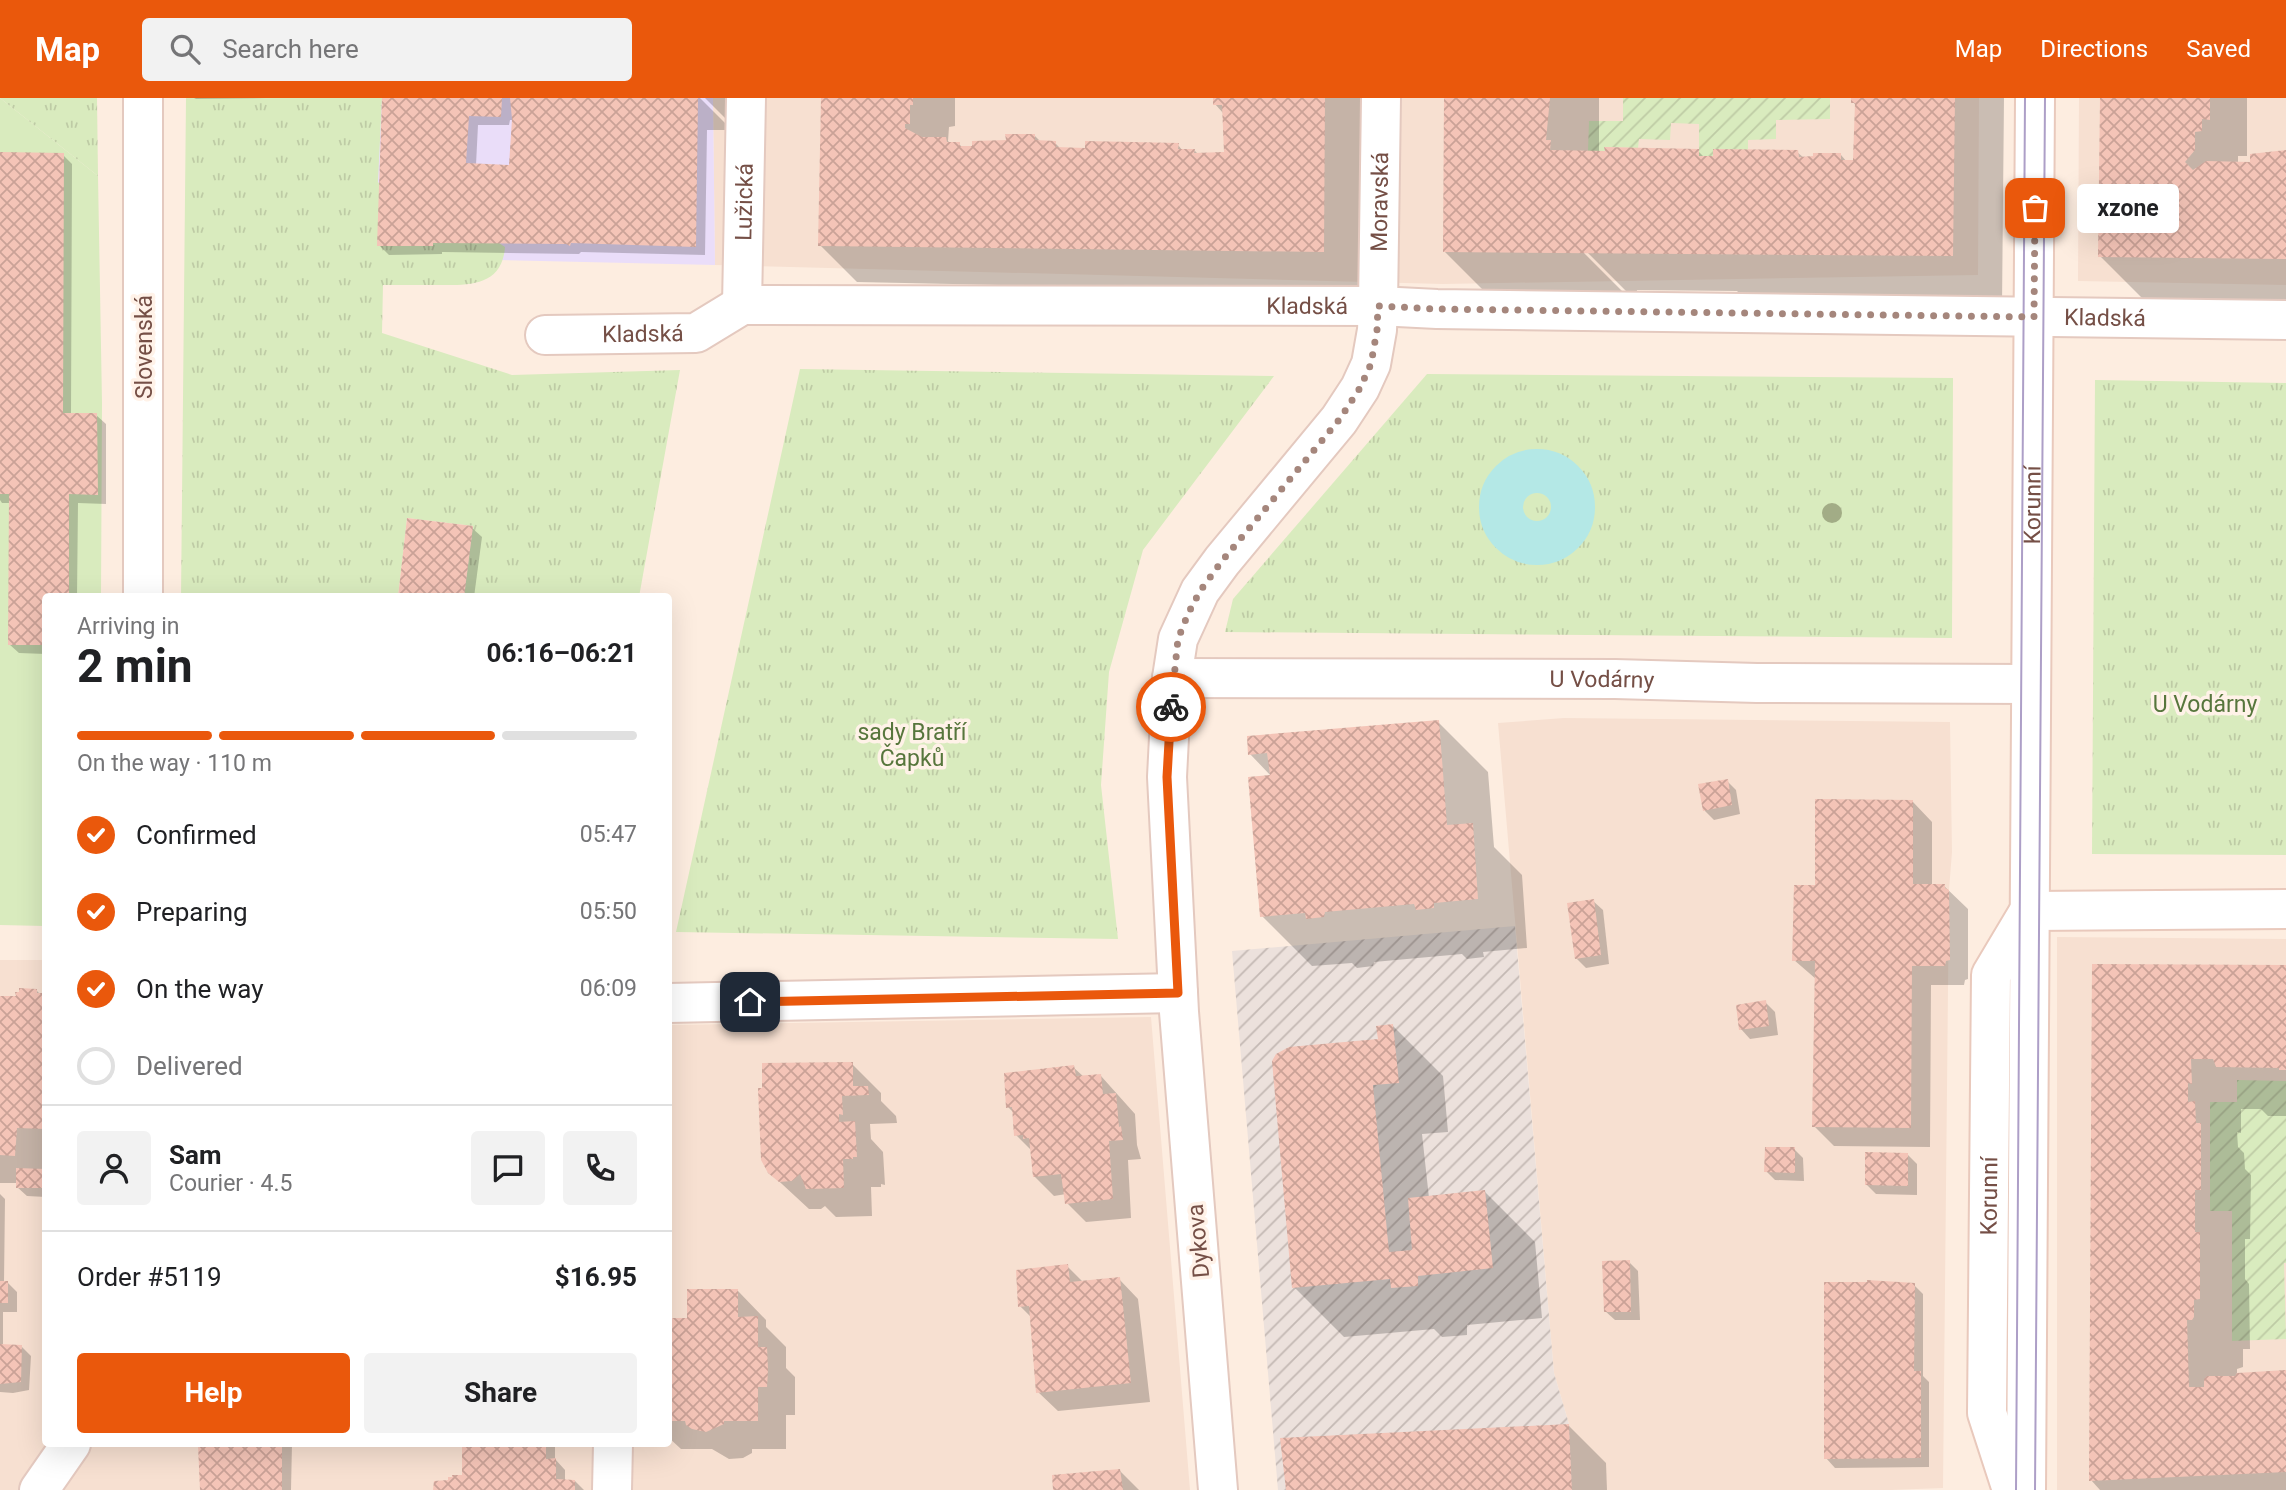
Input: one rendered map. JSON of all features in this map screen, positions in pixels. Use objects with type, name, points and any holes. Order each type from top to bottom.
[{"type":"street","name":"Slovenská","points":[[143,98],[143,593]]},
{"type":"street","name":"Lužická","points":[[742,305],[746,98]]},
{"type":"street","name":"Moravská","points":[[1378,306],[1381,98]]},
{"type":"street","name":"Korunní","points":[[2026,1490],[2035,98]]},
{"type":"street","name":"Kladská","points":[[545,335],[696,334],[742,305],[1378,306],[2286,320]]},
{"type":"street","points":[[1172,678],[1178,639],[1200,591],[1339,420],[1360,388],[1371,364],[1378,306]]},
{"type":"street","name":"U Vodárny","points":[[1172,678],[2031,684]]},
{"type":"street","name":"Dykova","points":[[1172,678],[1167,777],[1178,993],[1218,1490]]},
{"type":"street","points":[[2029,911],[2286,909]]},
{"type":"street","name":"Korunní","points":[[2012,1490],[1987,1413],[1991,975],[2029,911]]},
{"type":"street","points":[[672,1003],[1178,993]]},
{"type":"street","points":[[39,1490],[69,1447]]},
{"type":"street","points":[[612,1490],[613,1447]]},
{"type":"shaded area","points":[[364,98],[713,98],[715,265],[363,257]]},
{"type":"shaded area","points":[[713,98],[1979,98],[1978,275],[1443,284],[715,265]]},
{"type":"shaded area","points":[[2079,98],[2286,98],[2286,285],[2078,281]]},
{"type":"shaded area","points":[[1564,718],[1950,722],[1952,852],[1949,890],[1943,1488],[1572,1490],[1569,1424],[1554,1373],[1498,723]]},
{"type":"shaded area","points":[[1515,926],[1554,1373],[1569,1424],[1572,1490],[1278,1490],[1232,951]]},
{"type":"shaded area","points":[[2057,937],[2286,939],[2286,1490],[2057,1490]]},
{"type":"shaded area","points":[[0,960],[42,960],[42,1447],[672,1447],[672,1025],[1151,1017],[1190,1490],[0,1490]]},
{"type":"green space","points":[[0,98],[98,176],[102,403],[101,593],[42,593],[42,926],[0,925]]},
{"type":"green space","points":[[0,98],[97,98],[98,176]]},
{"type":"green space","points":[[186,98],[382,98],[378,182],[433,246],[433,243],[499,243],[505,247],[497,271],[479,282],[456,285],[383,285],[382,333],[512,375],[680,370],[640,593],[465,593],[473,526],[407,518],[398,593],[181,593]]},
{"type":"green space","points":[[1623,98],[1830,98],[1830,119],[1776,120],[1776,139],[1748,140],[1748,150],[1713,149],[1713,156],[1699,156],[1699,124],[1671,123],[1670,140],[1639,139],[1638,148],[1605,147],[1605,151],[1588,151],[1589,121],[1623,121]]},
{"type":"green space","name":"sady Bratří Čapků","points":[[800,369],[1274,376],[1143,550],[1109,672],[1101,785],[1118,939],[676,932]]},
{"type":"green space","points":[[1427,374],[1953,378],[1952,638],[1225,632],[1233,599]]},
{"type":"green space","name":"U Vodárny","points":[[2095,380],[2286,383],[2286,855],[2092,854]]},
{"type":"green space","points":[[2237,1080],[2286,1081],[2286,1339],[2232,1341],[2232,1211],[2210,1211],[2210,1102],[2237,1102]]},
{"type":"building","points":[[382,98],[502,98],[501,117],[469,116],[466,163],[509,165],[512,119],[510,98],[698,98],[696,247],[571,243],[570,246],[433,243],[433,246],[377,246]]},
{"type":"building","points":[[821,98],[913,98],[913,105],[910,105],[910,124],[905,124],[905,128],[922,137],[946,137],[947,142],[960,142],[960,146],[972,146],[972,141],[1006,140],[1005,134],[1035,134],[1035,140],[1056,141],[1056,147],[1085,148],[1085,141],[1179,143],[1178,149],[1195,149],[1194,153],[1224,152],[1222,105],[1213,105],[1213,98],[1325,98],[1324,252],[818,246]]},
{"type":"building","points":[[1444,98],[1550,98],[1546,140],[1551,140],[1550,150],[1605,151],[1604,147],[1699,149],[1699,156],[1713,156],[1713,149],[1798,150],[1799,157],[1813,156],[1813,153],[1841,153],[1841,160],[1853,160],[1855,103],[1851,103],[1851,98],[1955,98],[1953,256],[1443,252]]},
{"type":"building","points":[[2100,98],[2210,98],[2210,120],[2202,119],[2202,131],[2195,132],[2195,150],[2185,162],[2193,170],[2206,161],[2250,162],[2250,154],[2286,150],[2286,259],[2098,257]]},
{"type":"building","points":[[0,152],[64,153],[63,413],[97,413],[98,495],[69,494],[69,593],[42,593],[42,645],[8,645],[9,494],[0,494]]},
{"type":"building","points":[[407,518],[473,526],[465,593],[398,593]]},
{"type":"building","points":[[1439,720],[1447,825],[1473,823],[1478,899],[1434,903],[1434,908],[1416,910],[1414,904],[1325,912],[1324,917],[1306,919],[1305,913],[1260,917],[1248,777],[1270,775],[1267,753],[1248,755],[1247,736]]},
{"type":"building","points":[[1728,779],[1732,805],[1703,811],[1698,784]]},
{"type":"building","points":[[1815,799],[1913,800],[1913,884],[1945,884],[1945,888],[1949,890],[1950,960],[1946,961],[1945,966],[1912,966],[1911,1128],[1812,1127],[1815,961],[1792,961],[1794,885],[1815,885]]},
{"type":"building","points":[[1594,899],[1601,955],[1575,959],[1567,903]]},
{"type":"building","points":[[2092,964],[2286,965],[2286,1070],[2216,1067],[2213,1059],[2191,1059],[2192,1084],[2188,1083],[2188,1102],[2195,1101],[2196,1123],[2201,1123],[2201,1190],[2195,1190],[2195,1232],[2200,1232],[2200,1299],[2194,1300],[2194,1317],[2187,1320],[2189,1387],[2204,1387],[2204,1379],[2207,1376],[2235,1376],[2237,1373],[2286,1370],[2286,1472],[2089,1481]]},
{"type":"building","points":[[19,988],[37,989],[37,993],[42,993],[42,1129],[17,1128],[15,1156],[0,1155],[0,996],[16,996],[15,992],[19,992]]},
{"type":"building","points":[[1766,1000],[1769,1026],[1739,1030],[1736,1005]]},
{"type":"building","points":[[1393,1024],[1399,1083],[1373,1085],[1389,1252],[1412,1250],[1408,1198],[1485,1190],[1493,1268],[1418,1276],[1418,1286],[1391,1288],[1390,1279],[1292,1288],[1272,1061],[1276,1054],[1289,1047],[1378,1039],[1376,1026]]},
{"type":"building","points":[[853,1062],[853,1086],[868,1086],[869,1095],[842,1096],[843,1115],[839,1114],[839,1122],[855,1121],[857,1157],[843,1159],[844,1188],[806,1189],[800,1174],[792,1181],[779,1182],[768,1173],[761,1160],[758,1088],[762,1088],[762,1063]]},
{"type":"building","points":[[1074,1065],[1076,1076],[1101,1074],[1103,1094],[1116,1093],[1123,1140],[1109,1141],[1113,1199],[1065,1204],[1061,1174],[1033,1177],[1029,1138],[1023,1139],[1023,1135],[1014,1136],[1012,1107],[1006,1108],[1004,1073]]},
{"type":"building","points":[[1765,1147],[1795,1147],[1795,1173],[1764,1172]]},
{"type":"building","points":[[1865,1152],[1908,1153],[1908,1186],[1865,1185]]},
{"type":"building","points":[[16,1168],[42,1169],[42,1188],[16,1188]]},
{"type":"building","points":[[1630,1260],[1631,1312],[1604,1312],[1602,1261]]},
{"type":"building","points":[[1068,1264],[1070,1282],[1120,1277],[1131,1383],[1036,1393],[1029,1306],[1018,1307],[1016,1270]]},
{"type":"building","points":[[1867,1280],[1915,1283],[1914,1371],[1921,1371],[1921,1458],[1824,1459],[1824,1282]]},
{"type":"building","points":[[0,1281],[8,1281],[8,1303],[0,1303]]},
{"type":"building","points":[[687,1289],[738,1289],[738,1317],[758,1316],[758,1347],[767,1347],[768,1370],[767,1387],[758,1387],[758,1421],[724,1421],[724,1424],[706,1432],[692,1429],[685,1421],[672,1421],[672,1318],[687,1318]]},
{"type":"building","points":[[0,1344],[22,1345],[21,1382],[0,1384]]},
{"type":"building","points":[[1569,1424],[1572,1490],[1286,1490],[1280,1438]]},
{"type":"building","points":[[198,1447],[282,1447],[282,1490],[200,1490]]},
{"type":"building","points":[[462,1447],[546,1447],[546,1459],[556,1458],[556,1479],[575,1480],[575,1490],[433,1490],[434,1481],[462,1475]]},
{"type":"building","points":[[1120,1469],[1123,1490],[1053,1490],[1052,1475]]},
{"type":"waterway","points":[[1537,471],[1557,477],[1567,487],[1573,507],[1567,527],[1557,537],[1537,543],[1517,537],[1507,527],[1501,507],[1507,487],[1517,477],[1537,471]]},
{"type":"tram line","points":[[2016,1490],[2025,98]]},
{"type":"tram line","points":[[2035,1490],[2045,98]]},
{"type":"way so far","points":[[1171,707],[1178,639],[1188,614],[1200,591],[1222,561],[1339,420],[1360,388],[1371,364],[1378,306],[2034,317],[2035,208]]},
{"type":"place","name":"xzone","points":[[2035,208]]},
{"type":"route","points":[[750,1002],[1178,993],[1167,777],[1171,707]]}]
